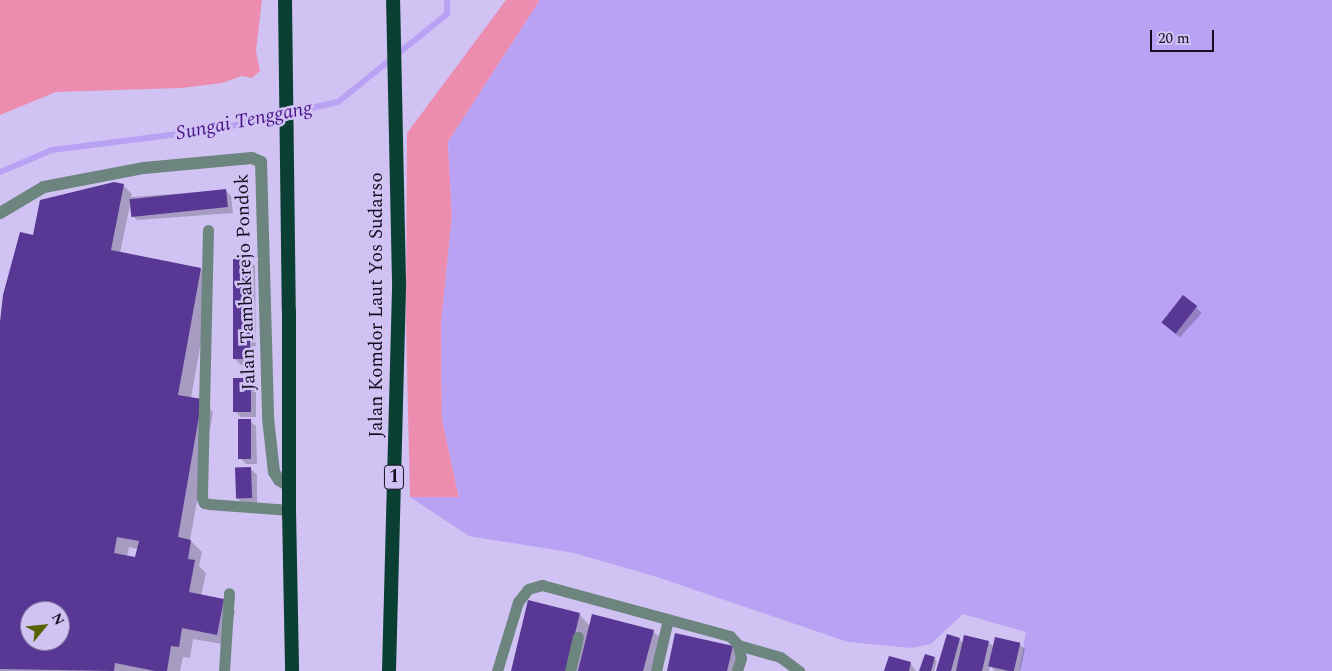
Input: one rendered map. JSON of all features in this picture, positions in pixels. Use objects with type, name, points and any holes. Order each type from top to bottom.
[{"type":"highway","points":[[285,0],[289,311],[288,510],[292,671]]},
{"type":"highway","name":"Jalan Komdor Laut Yos Sudarso","points":[[389,671],[399,282],[393,0]]},
{"type":"street","name":"Jalan Tambakrejo Pondok","points":[[0,213],[44,187],[144,168],[252,158],[261,162],[268,418],[274,472],[279,480],[289,486]]},
{"type":"lane","points":[[208,230],[202,498],[204,503],[209,504],[288,510]]},
{"type":"lane","points":[[497,671],[518,602],[528,589],[542,585],[730,636],[738,645],[741,658],[738,671]]},
{"type":"lane","points":[[224,671],[229,593]]},
{"type":"lane","points":[[656,671],[668,619]]},
{"type":"lane","points":[[570,671],[578,637]]},
{"type":"lane","points":[[738,645],[780,657],[799,671]]},
{"type":"shaded area","points":[[0,0],[262,0],[256,51],[260,71],[252,78],[242,76],[222,83],[181,88],[56,92],[0,115]]},
{"type":"shaded area","points":[[506,0],[540,0],[448,142],[452,216],[441,325],[442,419],[459,498],[410,497],[406,324],[407,133]]},
{"type":"shaded area","points":[[540,0],[1332,0],[1332,671],[1019,671],[1026,632],[963,614],[931,644],[911,648],[848,642],[657,577],[574,553],[469,536],[410,497],[459,497],[442,419],[441,325],[452,216],[448,142]]},
{"type":"building","points":[[114,182],[124,184],[111,250],[201,268],[178,395],[202,399],[178,537],[191,540],[188,559],[195,560],[189,592],[224,599],[217,635],[182,628],[179,647],[171,646],[167,671],[155,671],[115,663],[114,671],[0,669],[0,322],[3,295],[20,232],[33,235],[40,200]],"holes":[[[117,537],[139,541],[135,557],[114,553]]]},
{"type":"building","points":[[226,189],[228,207],[131,217],[130,199]]},
{"type":"building","points":[[233,259],[250,259],[250,359],[233,359]]},
{"type":"building","points":[[1183,295],[1197,306],[1176,334],[1161,323]]},
{"type":"building","points":[[233,378],[251,378],[251,412],[233,412]]},
{"type":"building","points":[[238,419],[251,419],[251,459],[238,459]]},
{"type":"building","points":[[251,467],[252,498],[236,499],[235,468]]},
{"type":"building","points":[[528,600],[580,613],[566,671],[511,671]]},
{"type":"building","points":[[592,614],[654,630],[643,671],[578,671]]},
{"type":"building","points":[[675,633],[733,646],[727,671],[667,671]]},
{"type":"building","points":[[947,634],[960,638],[951,671],[936,671]]},
{"type":"building","points":[[964,635],[989,641],[982,671],[956,671]]},
{"type":"building","points":[[995,637],[1020,643],[1014,671],[988,666]]},
{"type":"building","points":[[925,654],[935,657],[931,671],[919,671]]},
{"type":"building","points":[[889,656],[911,662],[909,671],[884,671]]},
{"type":"waterway","name":"Sungai Tenggang","points":[[0,172],[52,150],[218,129],[338,102],[447,14],[447,0]]}]
